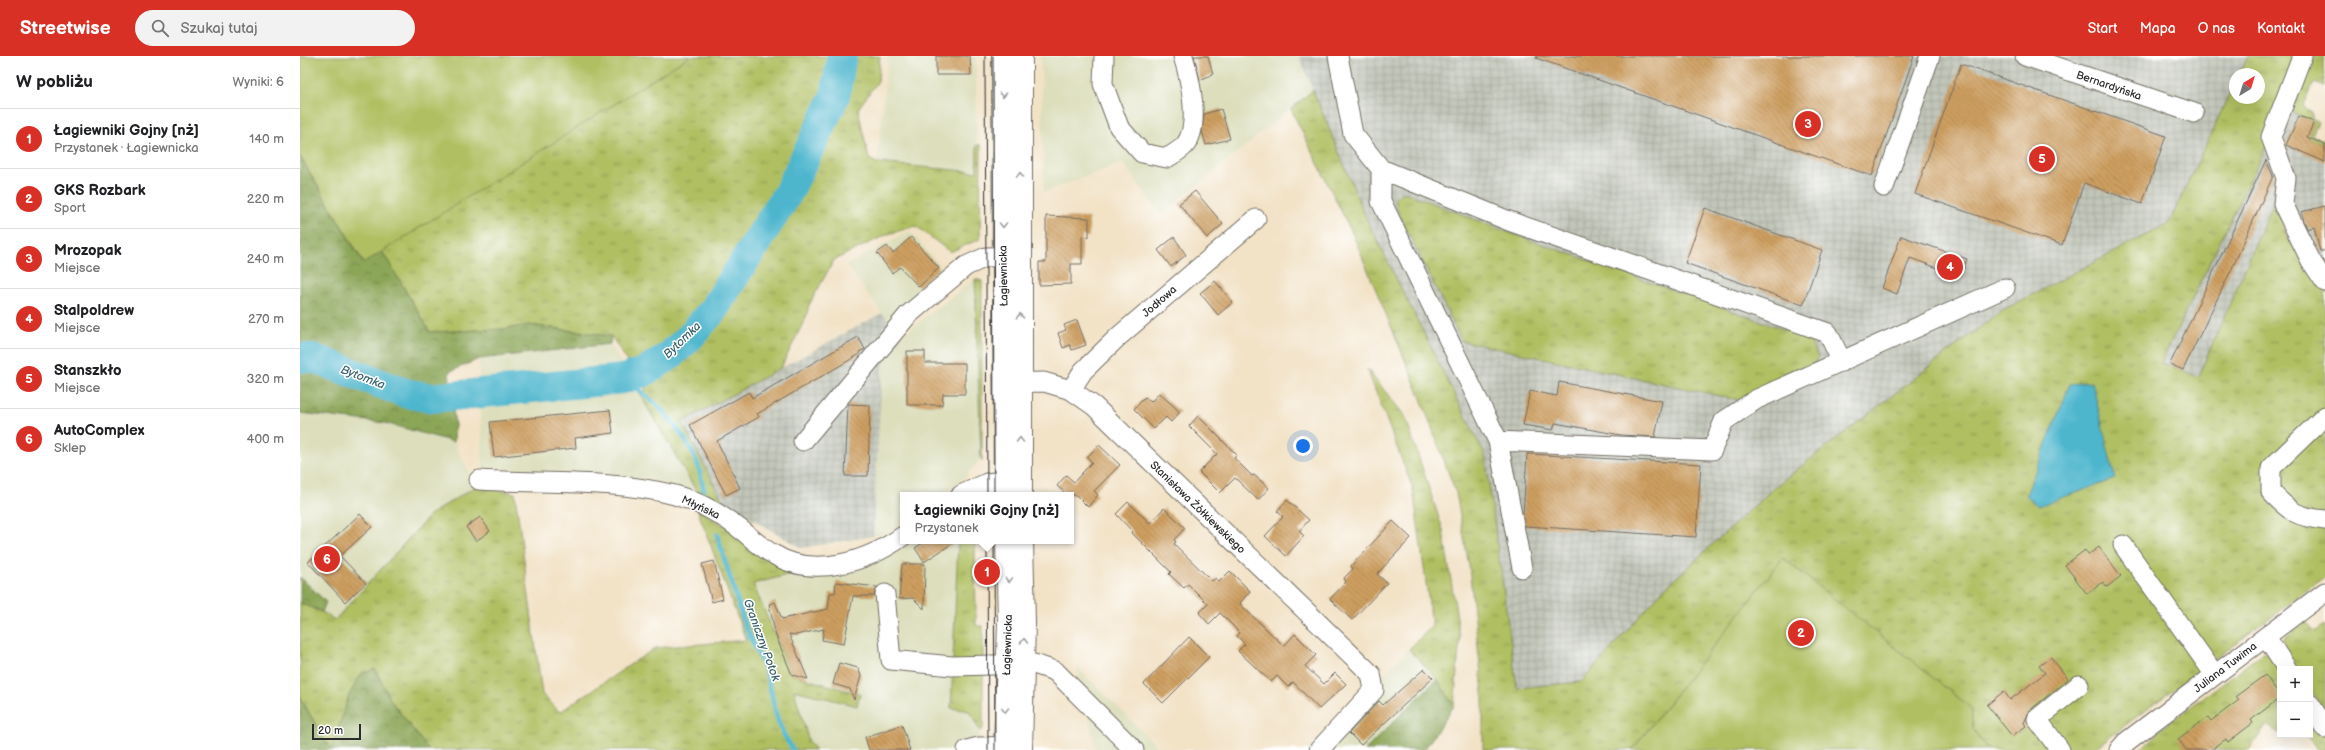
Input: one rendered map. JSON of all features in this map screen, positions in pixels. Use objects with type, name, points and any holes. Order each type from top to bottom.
[{"type":"main road","name":"Łagiewnicka","points":[[1003,56],[1011,256],[1013,487]]},
{"type":"main road","name":"Łagiewnicka","points":[[1011,256],[1021,56]]},
{"type":"main road","name":"Łagiewnicka","points":[[1007,544],[1009,593],[1015,665]]},
{"type":"main road","name":"Łagiewnicka","points":[[1013,748],[1015,665],[1022,544]]},
{"type":"street","points":[[1104,56],[1103,84],[1119,127],[1142,152],[1167,158],[1185,145],[1193,127],[1190,79],[1183,56]]},
{"type":"street","points":[[1338,56],[1353,134],[1381,169],[1509,221],[1828,333],[1842,362]]},
{"type":"street","points":[[1884,187],[1930,56]]},
{"type":"street","name":"Bernardyńska","points":[[2025,56],[2194,113]]},
{"type":"street","points":[[2302,56],[2272,137],[2286,178],[2283,204],[2311,261],[2325,282]]},
{"type":"street","points":[[1381,169],[1381,201],[1498,441],[1522,568]]},
{"type":"street","name":"Jodłowa","points":[[1071,390],[1083,371],[1118,337],[1256,219]]},
{"type":"street","points":[[803,440],[908,315],[966,266],[986,257],[1011,256]]},
{"type":"street","points":[[1498,441],[1712,450],[1724,422],[1757,400],[2005,288]]},
{"type":"street","name":"Stanisława Żółkiewskiego","points":[[1012,383],[1044,382],[1071,390],[1094,406],[1371,674],[1374,690],[1319,750]]},
{"type":"street","points":[[2325,416],[2271,468],[2271,492],[2288,510],[2309,518],[2325,520]]},
{"type":"street","name":"Młyńska","points":[[478,480],[634,488],[675,495],[722,516],[774,555],[796,565],[837,566],[865,556],[900,538]]},
{"type":"street","points":[[966,492],[979,485],[1013,487]]},
{"type":"street","points":[[2124,546],[2215,675]]},
{"type":"street","name":"Juliana Tuwima","points":[[2122,746],[2325,592]]},
{"type":"street","points":[[885,594],[891,660],[952,666],[1034,664],[1055,671],[1134,750]]},
{"type":"street","points":[[2266,637],[2285,666]]},
{"type":"street","points":[[2060,750],[2037,719],[2079,685]]},
{"type":"street","points":[[2313,709],[2325,728]]},
{"type":"street","points":[[967,750],[979,747],[1013,748]]},
{"type":"shaded area","points":[[888,56],[976,56],[977,172],[877,163]]},
{"type":"shaded area","points":[[1041,56],[1302,56],[1313,90],[1161,215],[1123,163],[1044,192]]},
{"type":"shaded area","points":[[1299,56],[2248,56],[2242,68],[2229,68],[2229,95],[2169,223],[2001,311],[1776,486],[1665,588],[1580,682],[1517,688],[1485,455],[1367,220]]},
{"type":"shaded area","points":[[2287,89],[2303,107],[2312,112],[2312,118],[2318,122],[2312,135],[2325,141],[2325,270],[2275,199],[2198,377],[2161,363]]},
{"type":"shaded area","points":[[910,231],[946,273],[888,321],[846,265]]},
{"type":"shaded area","points":[[975,279],[981,458],[965,478],[946,492],[900,492],[900,524],[888,533],[873,536],[882,367],[901,336]]},
{"type":"shaded area","points":[[882,313],[901,336],[882,367],[873,536],[801,548],[723,502],[682,422]]},
{"type":"shaded area","points":[[610,344],[698,494],[649,479],[483,468],[479,359]]},
{"type":"shaded area","points":[[300,413],[385,423],[454,442],[476,486],[431,514],[335,620],[322,612],[326,601],[300,577]]},
{"type":"shaded area","points":[[909,544],[958,544],[951,708],[969,711],[980,731],[979,750],[816,750],[809,742],[794,689],[857,706],[792,675],[753,583],[799,572],[843,573],[888,558]]},
{"type":"shaded area","points":[[1409,649],[1437,679],[1365,750],[1307,750]]},
{"type":"shaded area","points":[[1077,667],[1161,750],[1096,750]]},
{"type":"green space","points":[[300,56],[690,56],[364,263],[300,156]]},
{"type":"green space","points":[[690,56],[880,56],[878,81],[858,109],[869,159],[877,163],[977,172],[977,145],[981,145],[980,239],[950,252],[916,226],[888,234],[834,260],[809,305],[806,317],[781,368],[682,422],[723,502],[698,494],[639,393],[646,390],[611,336],[529,325],[512,329],[430,332],[382,251]]},
{"type":"green space","points":[[2248,56],[2297,56],[2268,143],[2161,363],[2198,377],[2275,199],[2287,237],[2325,290],[2325,577],[2092,750],[1988,750],[1973,729],[1970,708],[1783,558],[1632,750],[1483,750],[1483,692],[1469,566],[1456,493],[1422,401],[1354,237],[1291,109],[1313,90],[1367,220],[1485,455],[1517,688],[1581,682],[1665,588],[1776,486],[2001,311],[2169,223],[2229,95],[2229,104],[2265,104],[2265,68],[2242,68]]},
{"type":"green space","points":[[2315,56],[2325,56],[2323,63],[2325,87],[2314,83],[2303,107],[2312,112],[2312,118],[2318,122],[2312,135],[2325,141],[2325,145],[2307,137],[2314,122],[2290,111]]},
{"type":"green space","points":[[300,156],[363,263],[382,251],[430,332],[503,329],[529,325],[611,336],[610,344],[479,359],[449,372],[455,426],[454,442],[385,423],[300,413]]},
{"type":"green space","points":[[1404,192],[1502,230],[1809,338],[1818,357],[1814,365],[1739,400],[1462,341],[1397,210],[1395,198]]},
{"type":"green space","points":[[975,279],[982,281],[982,461],[981,458]]},
{"type":"green space","points":[[1367,369],[1405,416],[1443,530],[1460,637],[1454,706],[1437,679],[1409,649],[1432,626],[1413,489]]},
{"type":"green space","points":[[476,486],[515,493],[542,694],[560,712],[655,648],[746,640],[697,509],[799,572],[753,584],[792,675],[860,694],[857,706],[794,690],[809,742],[816,750],[429,750],[391,701],[375,669],[349,695],[332,749],[324,739],[300,697],[300,603],[322,612],[335,620],[431,514]]},
{"type":"green space","points":[[958,544],[975,544],[976,626],[983,626],[983,729],[980,731],[969,711],[951,708]]},
{"type":"green space","points":[[1783,558],[1971,708],[1973,729],[1988,750],[1632,750]]},
{"type":"green space","points":[[300,577],[326,602],[322,612],[300,603]]},
{"type":"green space","points":[[2306,621],[2315,632],[2325,625],[2325,712],[2313,694],[2313,666],[2294,666],[2286,653],[2283,639]]},
{"type":"green space","points":[[2264,652],[2270,655],[2277,666],[2277,732],[2267,725],[2249,750],[2140,750],[2162,728]]},
{"type":"green space","points":[[375,669],[391,701],[429,750],[300,750],[300,697],[324,739],[332,748],[349,695],[361,674]]},
{"type":"green space","points":[[1437,679],[1454,706],[1424,750],[1365,750]]},
{"type":"green space","points":[[2313,718],[2325,736],[2325,750],[2317,750],[2308,738],[2313,738]]},
{"type":"water","points":[[2092,382],[2115,479],[2038,506],[2026,495],[2070,384]]},
{"type":"building","points":[[936,56],[970,56],[971,75],[936,75]]},
{"type":"building","points":[[1194,56],[1208,56],[1213,74],[1200,80]]},
{"type":"building","points":[[1537,56],[1914,56],[1872,176],[1536,58]]},
{"type":"building","points":[[1961,64],[2166,136],[2142,204],[2084,183],[2062,245],[1915,194]]},
{"type":"building","points":[[1221,109],[1230,139],[1206,145],[1202,131],[1204,114]]},
{"type":"building","points":[[2299,116],[2314,122],[2307,137],[2325,145],[2325,162],[2286,145]]},
{"type":"building","points":[[2266,160],[2273,176],[2235,262],[2183,370],[2170,364]]},
{"type":"building","points":[[1195,191],[1223,224],[1207,238],[1179,204]]},
{"type":"building","points":[[2325,206],[2325,251],[2320,251],[2314,227],[2307,229],[2301,212]]},
{"type":"building","points":[[1705,208],[1822,250],[1803,305],[1685,263]]},
{"type":"building","points":[[1046,216],[1089,218],[1089,237],[1082,236],[1082,264],[1071,264],[1071,284],[1039,285],[1039,262],[1046,262]]},
{"type":"building","points":[[1901,236],[1967,259],[1960,276],[1910,258],[1897,294],[1882,288]]},
{"type":"building","points":[[911,237],[939,268],[919,287],[900,267],[892,273],[877,253],[887,246],[893,253]]},
{"type":"building","points":[[1174,237],[1186,255],[1171,267],[1158,250]]},
{"type":"building","points":[[1215,281],[1233,302],[1218,315],[1200,293]]},
{"type":"building","points":[[1077,320],[1086,345],[1072,350],[1070,345],[1063,348],[1058,333],[1066,330],[1064,325]]},
{"type":"building","points":[[858,337],[865,349],[859,352],[860,354],[757,414],[759,417],[717,441],[740,488],[726,495],[690,425],[749,392],[752,398]]},
{"type":"building","points":[[907,351],[925,351],[925,363],[965,363],[965,394],[943,394],[942,405],[907,405]]},
{"type":"building","points":[[1559,382],[1662,401],[1655,437],[1621,435],[1555,423],[1553,430],[1523,425],[1530,391],[1557,396]]},
{"type":"building","points":[[1159,393],[1180,412],[1171,422],[1166,417],[1154,429],[1134,409],[1145,397],[1151,402]]},
{"type":"building","points":[[848,404],[870,405],[868,476],[845,476]]},
{"type":"building","points":[[610,410],[613,433],[575,438],[576,448],[494,457],[490,422]]},
{"type":"building","points":[[1198,416],[1237,455],[1234,458],[1252,476],[1254,475],[1269,488],[1258,500],[1235,478],[1220,493],[1199,472],[1217,454],[1189,426]]},
{"type":"building","points":[[1099,445],[1120,465],[1094,491],[1098,495],[1088,507],[1076,495],[1074,495],[1074,492],[1064,492],[1057,486],[1066,475],[1074,482],[1092,462],[1087,457]]},
{"type":"building","points":[[1527,454],[1701,464],[1696,537],[1525,526],[1523,516]]},
{"type":"building","points":[[1287,500],[1309,520],[1299,531],[1304,536],[1286,556],[1265,536],[1283,517],[1277,511]]},
{"type":"building","points":[[1128,502],[1150,523],[1164,508],[1185,528],[1174,540],[1176,542],[1174,544],[1212,581],[1216,578],[1219,582],[1230,571],[1250,591],[1240,603],[1243,607],[1284,646],[1295,634],[1316,655],[1305,666],[1324,684],[1335,673],[1346,684],[1319,709],[1293,682],[1288,687],[1277,676],[1271,682],[1238,651],[1245,644],[1237,636],[1240,633],[1220,613],[1209,624],[1199,613],[1208,604],[1188,584],[1184,588],[1169,574],[1171,572],[1132,533],[1133,532],[1116,514]]},
{"type":"building","points":[[360,514],[372,527],[340,556],[366,583],[345,602],[308,562]]},
{"type":"building","points":[[480,517],[490,531],[476,541],[466,527]]},
{"type":"building","points":[[1393,521],[1411,538],[1377,574],[1387,583],[1352,620],[1330,599],[1346,582],[1344,578],[1353,569],[1351,566]]},
{"type":"building","points":[[921,544],[951,544],[924,562],[915,548]]},
{"type":"building","points":[[2099,547],[2121,576],[2107,587],[2103,582],[2087,594],[2065,565],[2085,550],[2088,555]]},
{"type":"building","points":[[714,561],[723,599],[712,602],[702,564]]},
{"type":"building","points":[[902,564],[925,564],[924,609],[913,598],[899,599]]},
{"type":"building","points":[[836,582],[877,587],[874,596],[853,596],[844,644],[822,640],[824,629],[796,635],[789,634],[808,679],[792,675],[776,636],[769,604],[775,602],[782,619],[828,609],[830,593],[835,593]]},
{"type":"building","points":[[1189,637],[1209,657],[1163,703],[1144,684]]},
{"type":"building","points":[[2051,657],[2068,679],[2030,710],[2024,723],[2026,726],[2012,736],[1987,705],[2004,691],[2010,700],[2045,673],[2039,666]]},
{"type":"building","points":[[839,663],[858,668],[861,676],[854,700],[850,689],[833,684]]},
{"type":"building","points":[[1424,669],[1433,678],[1361,745],[1349,733],[1379,701],[1383,705]]},
{"type":"building","points":[[2265,675],[2277,691],[2277,700],[2251,720],[2253,723],[2228,742],[2226,739],[2211,750],[2186,750],[2178,739],[2208,717],[2211,721],[2239,700],[2236,696]]},
{"type":"building","points":[[902,725],[910,750],[869,750],[865,737]]},
{"type":"waterway","name":"Bytomka","points":[[300,358],[313,358],[405,393],[431,398],[623,379],[644,372],[669,356],[689,338],[713,310],[788,193],[835,96],[842,56]]},
{"type":"waterway","name":"Graniczny Potok","points":[[623,379],[645,394],[665,414],[683,436],[696,460],[704,490]]},
{"type":"waterway","name":"Graniczny Potok","points":[[717,535],[745,626],[766,671],[777,718],[784,735],[793,750]]},
{"type":"tram line","points":[[985,56],[987,492]]},
{"type":"tram line","points":[[993,56],[994,492]]},
{"type":"tram line","points":[[987,544],[988,750]]},
{"type":"tram line","points":[[994,544],[995,750]]},
{"type":"place","name":"Mrozopak","points":[[1808,124]]},
{"type":"place","name":"Stanszkło","points":[[2042,159]]},
{"type":"place","name":"Stalpoldrew","points":[[1950,267]]},
{"type":"place","name":"AutoComplex","points":[[327,559]]},
{"type":"place","name":"Łagiewniki Gojny [nż]","points":[[987,572]]},
{"type":"place","name":"GKS Rozbark","points":[[1801,633]]}]
